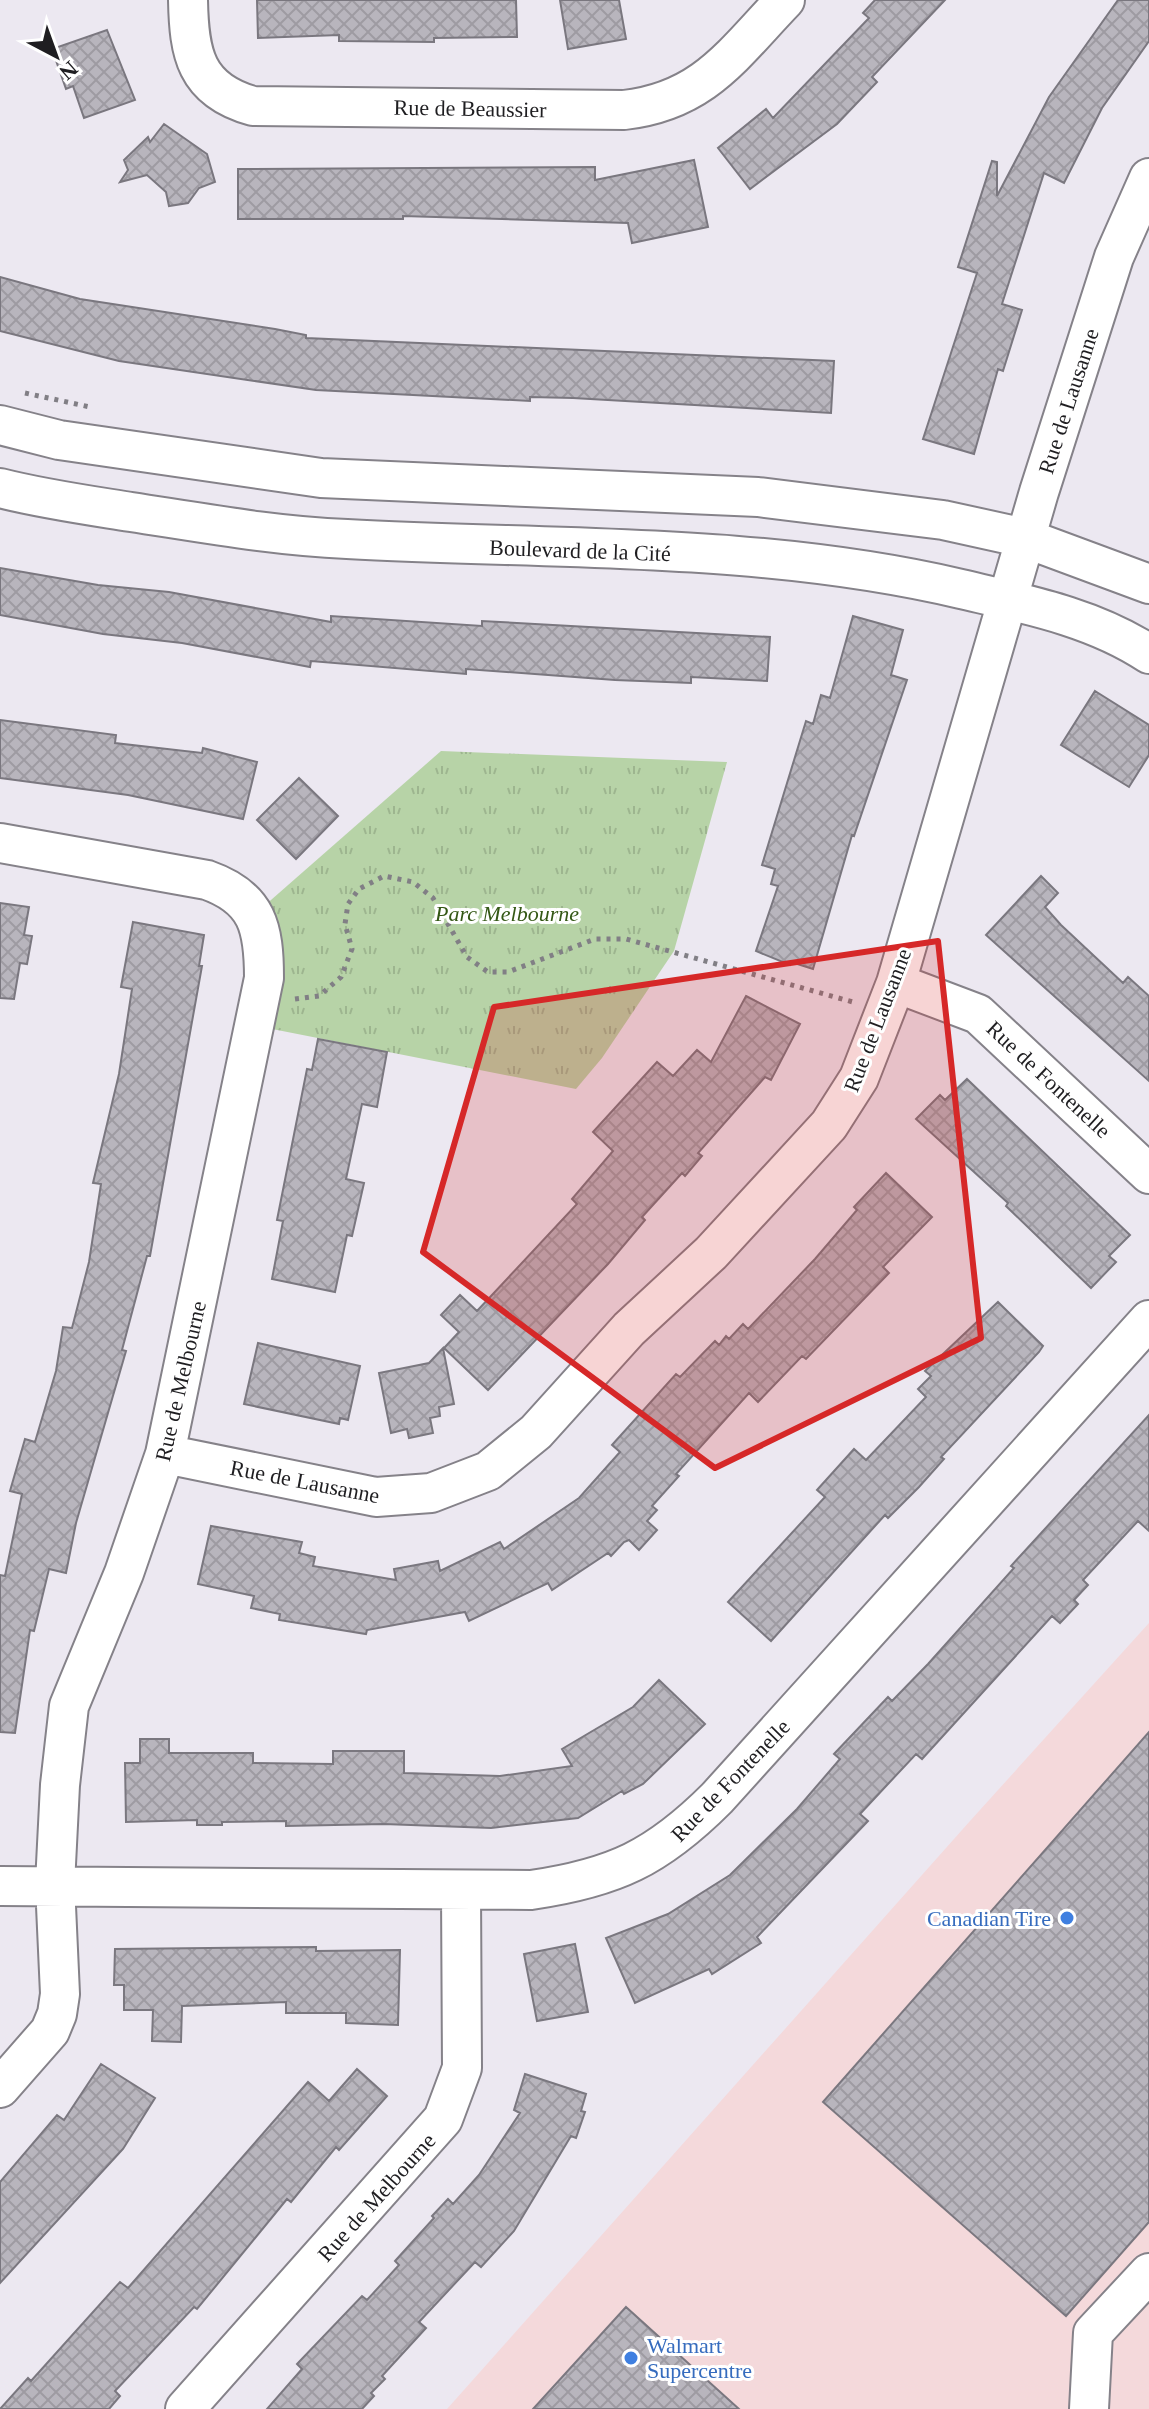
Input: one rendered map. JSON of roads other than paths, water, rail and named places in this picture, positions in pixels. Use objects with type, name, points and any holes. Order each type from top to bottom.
[{"type":"street","name":"Rue de Beaussier","points":[[188,0],[190,47],[201,71],[233,100],[253,106],[624,110],[653,106],[702,84],[785,0]]},
{"type":"street","name":"Rue de Lausanne","points":[[165,1454],[376,1497],[431,1493],[488,1471],[536,1432],[629,1329],[711,1253],[802,1157],[846,1103],[890,997],[1025,538],[1114,257],[1149,178]]},
{"type":"street","points":[[0,425],[59,440],[321,478],[758,497],[943,520],[1025,538],[1149,584]]},
{"type":"street","name":"Boulevard de la Cité","points":[[0,488],[40,498],[275,534],[793,562],[924,580],[1007,600],[1105,630],[1149,654]]},
{"type":"street","name":"Rue de Melbourne","points":[[0,843],[207,880],[228,888],[255,914],[263,935],[261,997],[165,1454],[124,1573],[69,1706],[60,1785],[55,1884],[60,1994],[57,2014],[50,2031],[0,2088]]},
{"type":"street","name":"Rue de Fontenelle","points":[[890,997],[978,1014],[1149,1174]]},
{"type":"street","name":"Rue de Fontenelle","points":[[0,1886],[55,1884],[461,1892],[531,1890],[570,1884],[637,1862],[667,1844],[717,1798],[1149,1320]]},
{"type":"street","name":"Rue de Melbourne","points":[[185,2409],[443,2119],[462,2068],[461,1892]]},
{"type":"street","points":[[1089,2409],[1093,2333],[1149,2273]]},
{"type":"place","name":"Canadian Tire","points":[[1067,1918]]},
{"type":"place","name":"Walmart Supercentre","points":[[631,2358]]},
{"type":"park label","name":"Parc Melbourne","points":[[507,913]]}]
